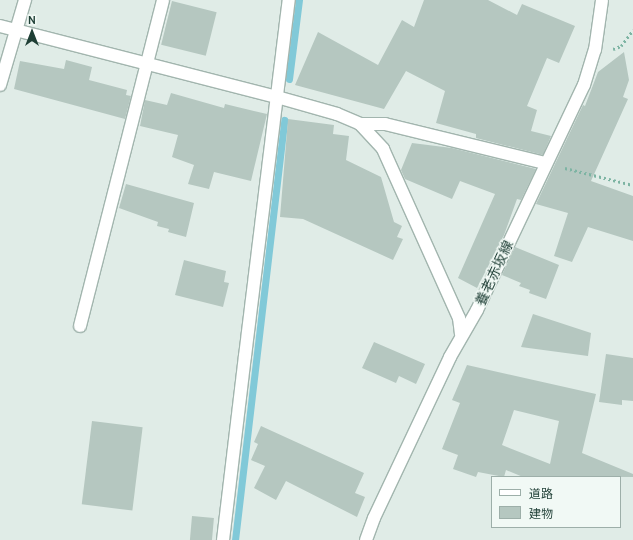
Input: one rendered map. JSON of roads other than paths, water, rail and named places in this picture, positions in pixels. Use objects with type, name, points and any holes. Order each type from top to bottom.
[{"type":"street","points":[[0,84],[25,0]]},
{"type":"street","points":[[80,326],[163,0]]},
{"type":"street","points":[[223,540],[289,0]]},
{"type":"street","name":"養老赤坂線","points":[[366,540],[374,518],[461,334],[477,310],[545,163],[584,85],[595,50],[602,0]]},
{"type":"street","points":[[0,26],[277,96],[337,114],[360,124],[385,124],[545,163]]},
{"type":"street","points":[[360,124],[383,149],[459,318],[461,334]]},
{"type":"waterway","points":[[289,79],[299,0]]},
{"type":"waterway","points":[[235,540],[284,120]]}]
